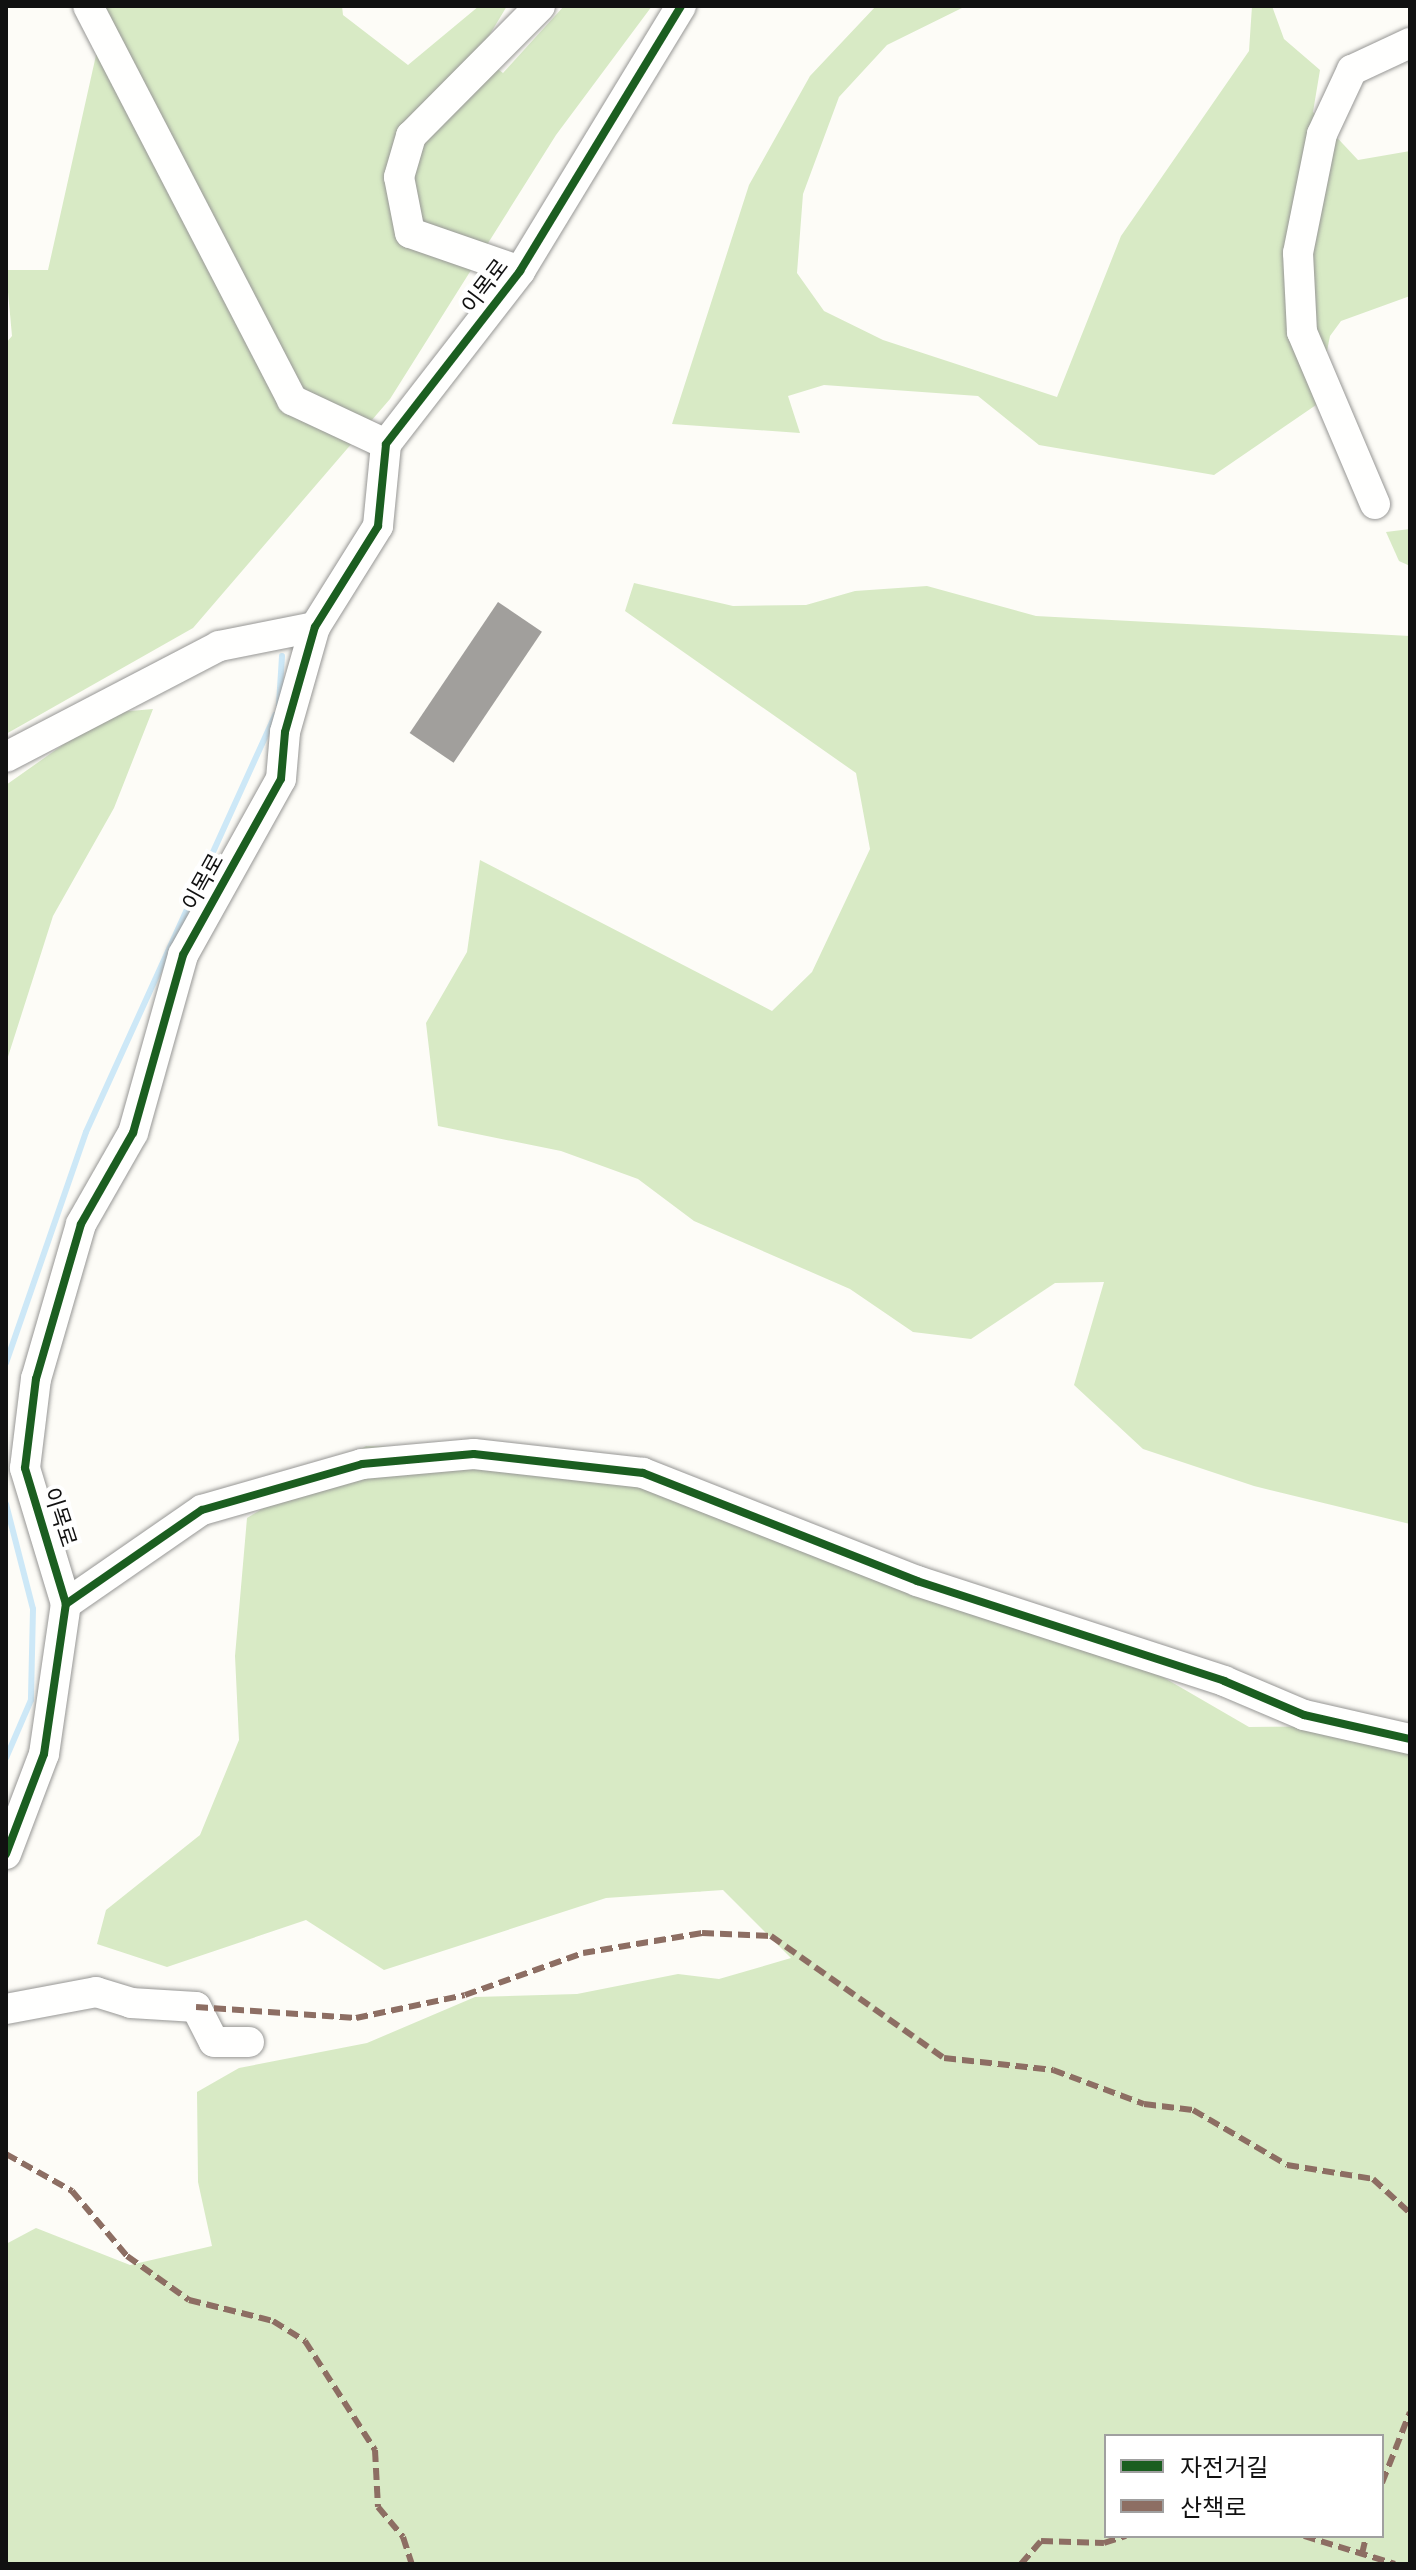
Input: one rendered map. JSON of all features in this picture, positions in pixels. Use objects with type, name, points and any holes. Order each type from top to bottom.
[{"type":"street","points":[[88,6],[292,400],[386,444]]},
{"type":"street","points":[[520,271],[410,233],[399,177],[411,136],[540,6]]},
{"type":"street","name":"이목로","points":[[6,1854],[44,1754],[66,1604],[25,1468],[36,1379],[81,1224],[133,1133],[183,955],[281,779],[285,732],[315,627],[378,526],[386,444],[520,271],[681,6]]},
{"type":"street","points":[[1375,504],[1302,332],[1298,253],[1322,134],[1352,70],[1410,43]]},
{"type":"street","points":[[6,757],[219,646],[315,627]]},
{"type":"street","points":[[66,1604],[202,1510],[362,1464],[474,1454],[643,1473],[917,1581],[1224,1681],[1304,1715],[1410,1739]]},
{"type":"street","points":[[6,2009],[96,1992],[131,2003],[196,2007],[214,2042],[249,2042]]},
{"type":"green space","points":[[107,6],[342,6],[343,15],[408,65],[479,6],[507,6],[478,54],[503,73],[564,6],[652,6],[556,135],[390,399],[193,628],[6,734],[6,343],[12,336],[6,270],[48,270]]},
{"type":"green space","points":[[876,6],[966,6],[887,45],[839,97],[803,194],[797,273],[824,311],[883,340],[1057,397],[1121,236],[1249,51],[1252,6],[1272,6],[1284,39],[1320,70],[1313,112],[1358,160],[1410,151],[1410,296],[1341,321],[1330,336],[1316,405],[1214,475],[1039,445],[978,396],[824,385],[788,396],[800,433],[672,424],[749,185],[810,76]]},
{"type":"green space","points":[[1410,529],[1410,566],[1399,561],[1386,532]]},
{"type":"green space","points":[[634,583],[733,606],[806,605],[855,591],[927,586],[1036,616],[1410,636],[1410,1524],[1254,1486],[1143,1449],[1074,1385],[1104,1282],[1055,1283],[971,1339],[913,1332],[850,1289],[694,1221],[638,1179],[561,1151],[438,1126],[426,1023],[467,952],[480,860],[772,1011],[812,972],[870,849],[856,773],[625,611]]},
{"type":"green space","points":[[153,709],[114,808],[53,916],[6,1063],[6,785],[108,713]]},
{"type":"green space","points":[[366,1446],[544,1451],[1149,1669],[1249,1727],[1410,1726],[1410,2564],[6,2564],[6,2244],[36,2228],[130,2265],[212,2246],[198,2182],[197,2092],[239,2068],[367,2043],[475,1997],[577,1994],[678,1974],[719,1979],[791,1958],[723,1890],[606,1898],[384,1970],[306,1920],[167,1967],[97,1944],[106,1910],[200,1835],[239,1740],[235,1656],[247,1518]]},
{"type":"building","points":[[498,602],[542,632],[454,763],[410,733]]},
{"type":"waterway","points":[[279,704],[282,656]]},
{"type":"waterway","points":[[6,1363],[86,1132],[275,715]]},
{"type":"waterway","points":[[6,1504],[33,1609],[31,1700],[6,1758]]},
{"type":"marked path","points":[[196,2007],[356,2018],[465,1995],[583,1953],[702,1933],[771,1936],[944,2058],[1053,2070],[1144,2104],[1193,2110],[1287,2165],[1373,2179],[1410,2213]]},
{"type":"marked path","points":[[6,2154],[72,2191],[127,2256],[189,2300],[273,2321],[305,2341],[375,2450],[378,2507],[403,2537],[412,2564]]},
{"type":"marked path","points":[[1384,2478],[1410,2412]]},
{"type":"marked path","points":[[1021,2564],[1041,2541],[1104,2543],[1120,2538]]},
{"type":"marked path","points":[[1310,2538],[1395,2564]]},
{"type":"marked path","points":[[1362,2554],[1366,2538]]},
{"type":"cycle path","points":[[6,1854],[44,1754],[66,1604],[25,1468],[36,1379],[81,1224],[133,1133],[183,955],[281,779],[285,732],[315,627],[378,526],[386,444],[520,271],[681,6]]},
{"type":"cycle path","points":[[66,1604],[202,1510],[362,1464],[474,1454],[643,1473],[917,1581],[1224,1681],[1304,1715],[1410,1739]]}]
